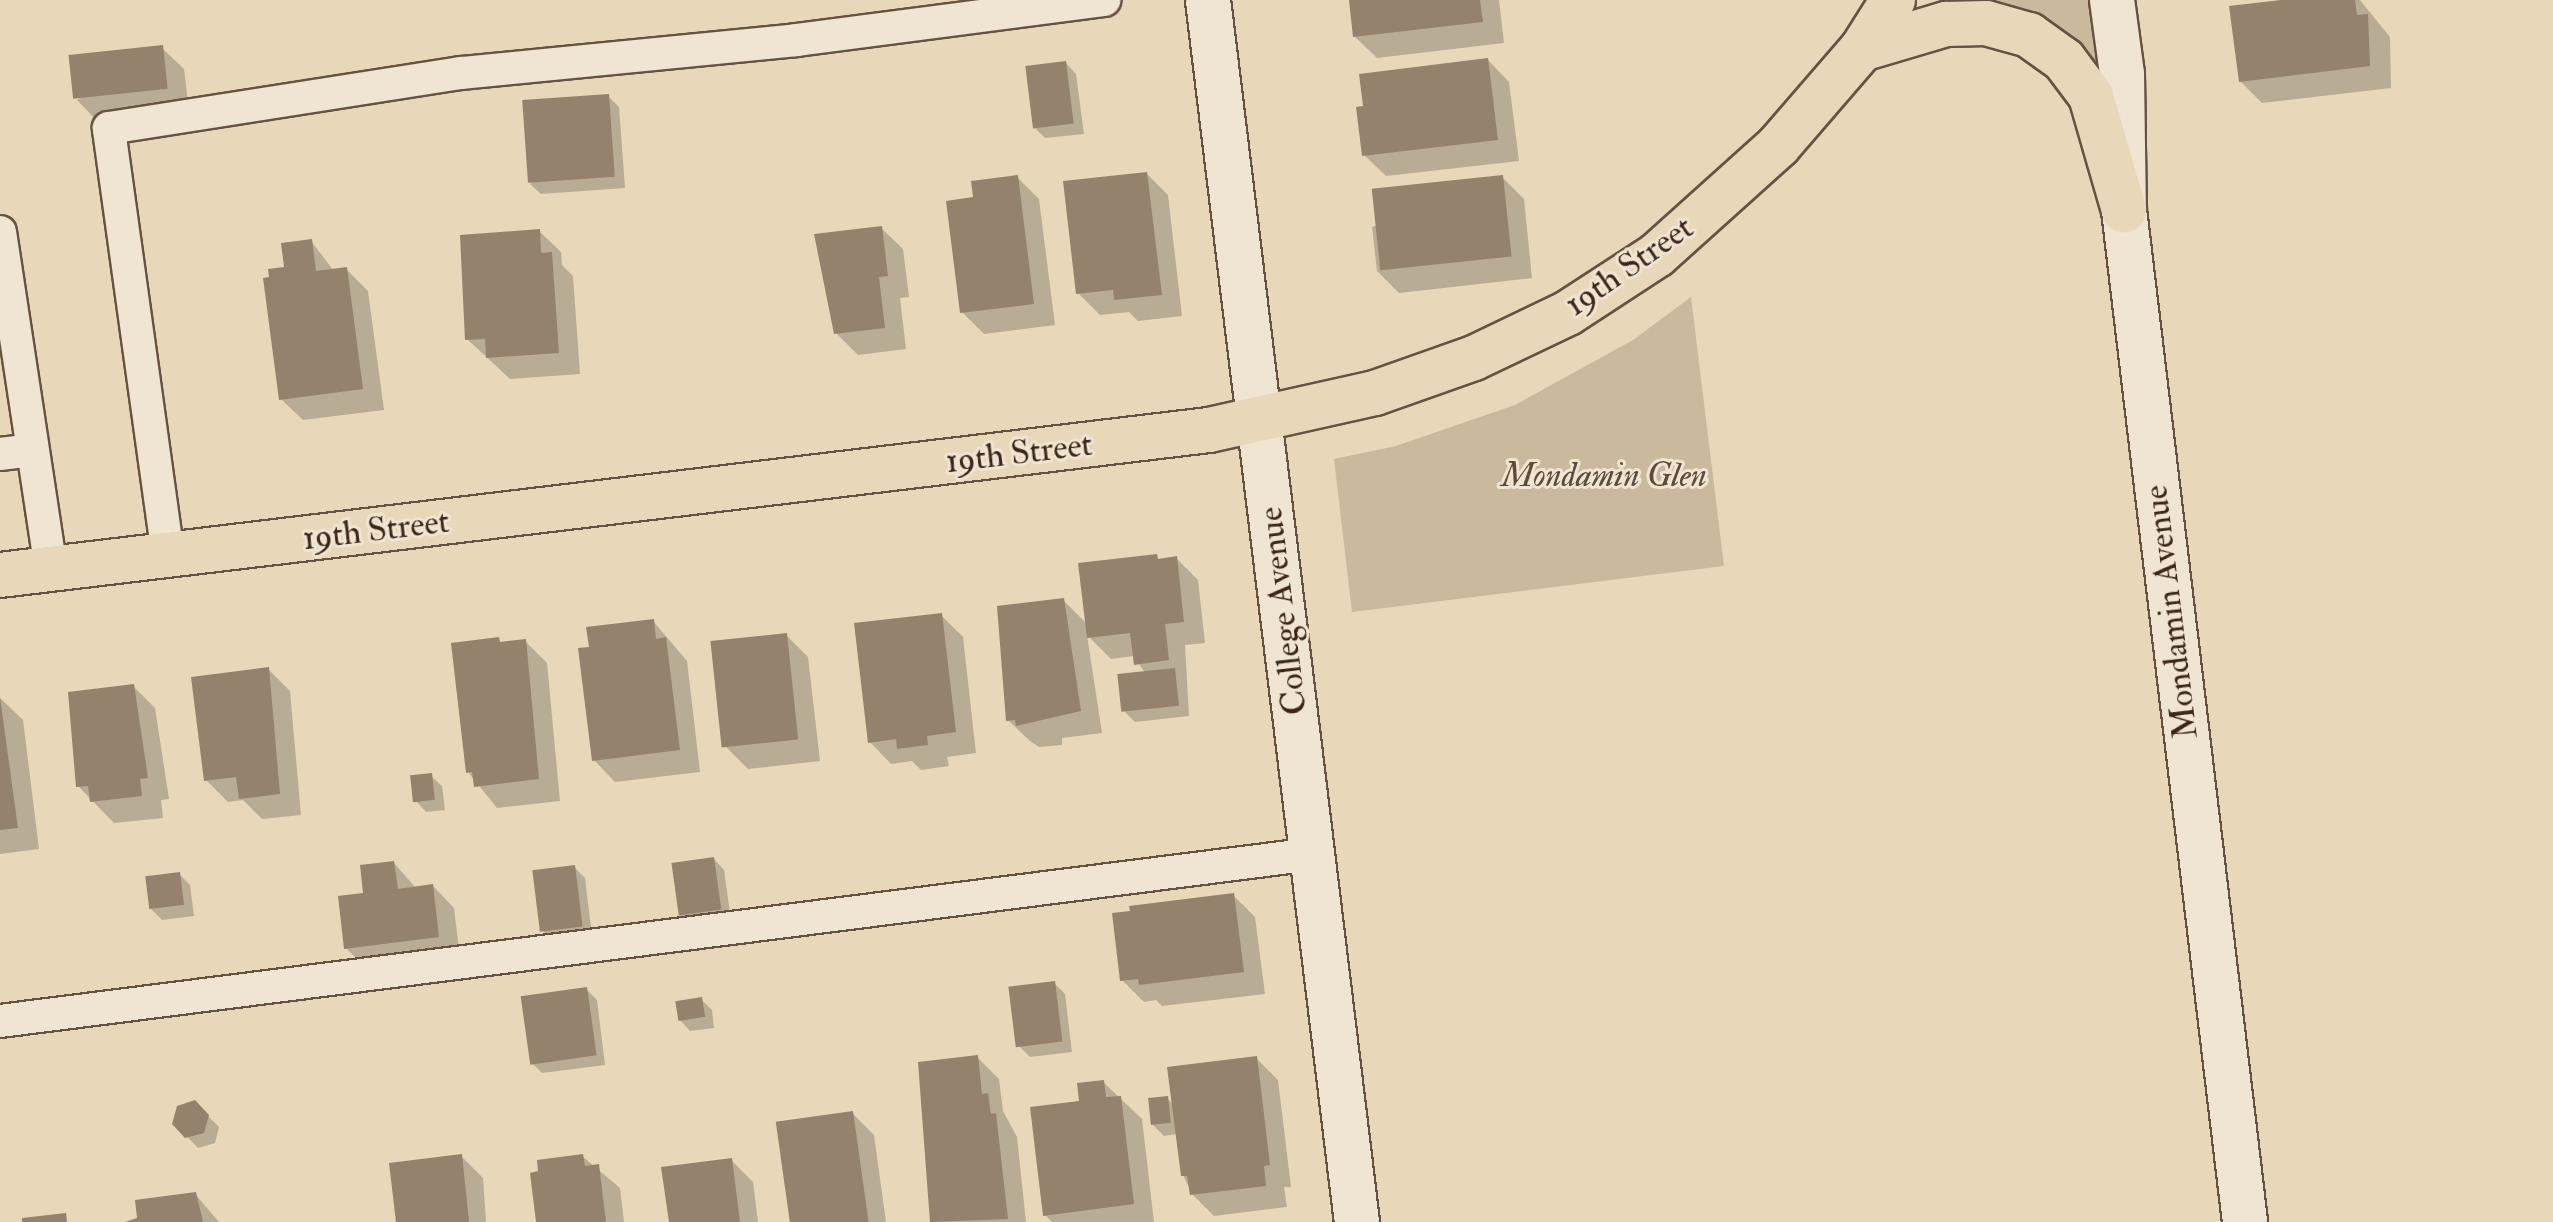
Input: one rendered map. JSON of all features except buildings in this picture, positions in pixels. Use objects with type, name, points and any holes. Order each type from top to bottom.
[{"type":"main road","name":"19th Street","points":[[0,575],[1259,422],[1375,393],[1474,358],[1568,313],[1657,255],[1779,145],[1862,49],[1893,0]]},
{"type":"main road","points":[[1862,49],[1946,24],[1986,23],[2029,35],[2064,60],[2091,96],[2124,210]]},
{"type":"street","name":"College Avenue","points":[[1208,0],[1357,1222]]},
{"type":"street","name":"Mondamin Avenue","points":[[2112,0],[2122,74],[2124,210],[2245,1222]]},
{"type":"lane","points":[[168,555],[109,128],[461,73],[796,40],[1104,0]]},
{"type":"lane","points":[[0,232],[51,569]]},
{"type":"lane","points":[[0,454],[32,450]]},
{"type":"lane","points":[[0,1021],[1312,854]]},
{"type":"green space","points":[[1952,0],[2091,0],[2101,76],[1955,2]]},
{"type":"green space","name":"Mondamin Glen","points":[[1691,297],[1724,566],[1352,612],[1334,459],[1396,446],[1515,405],[1633,340]]}]
